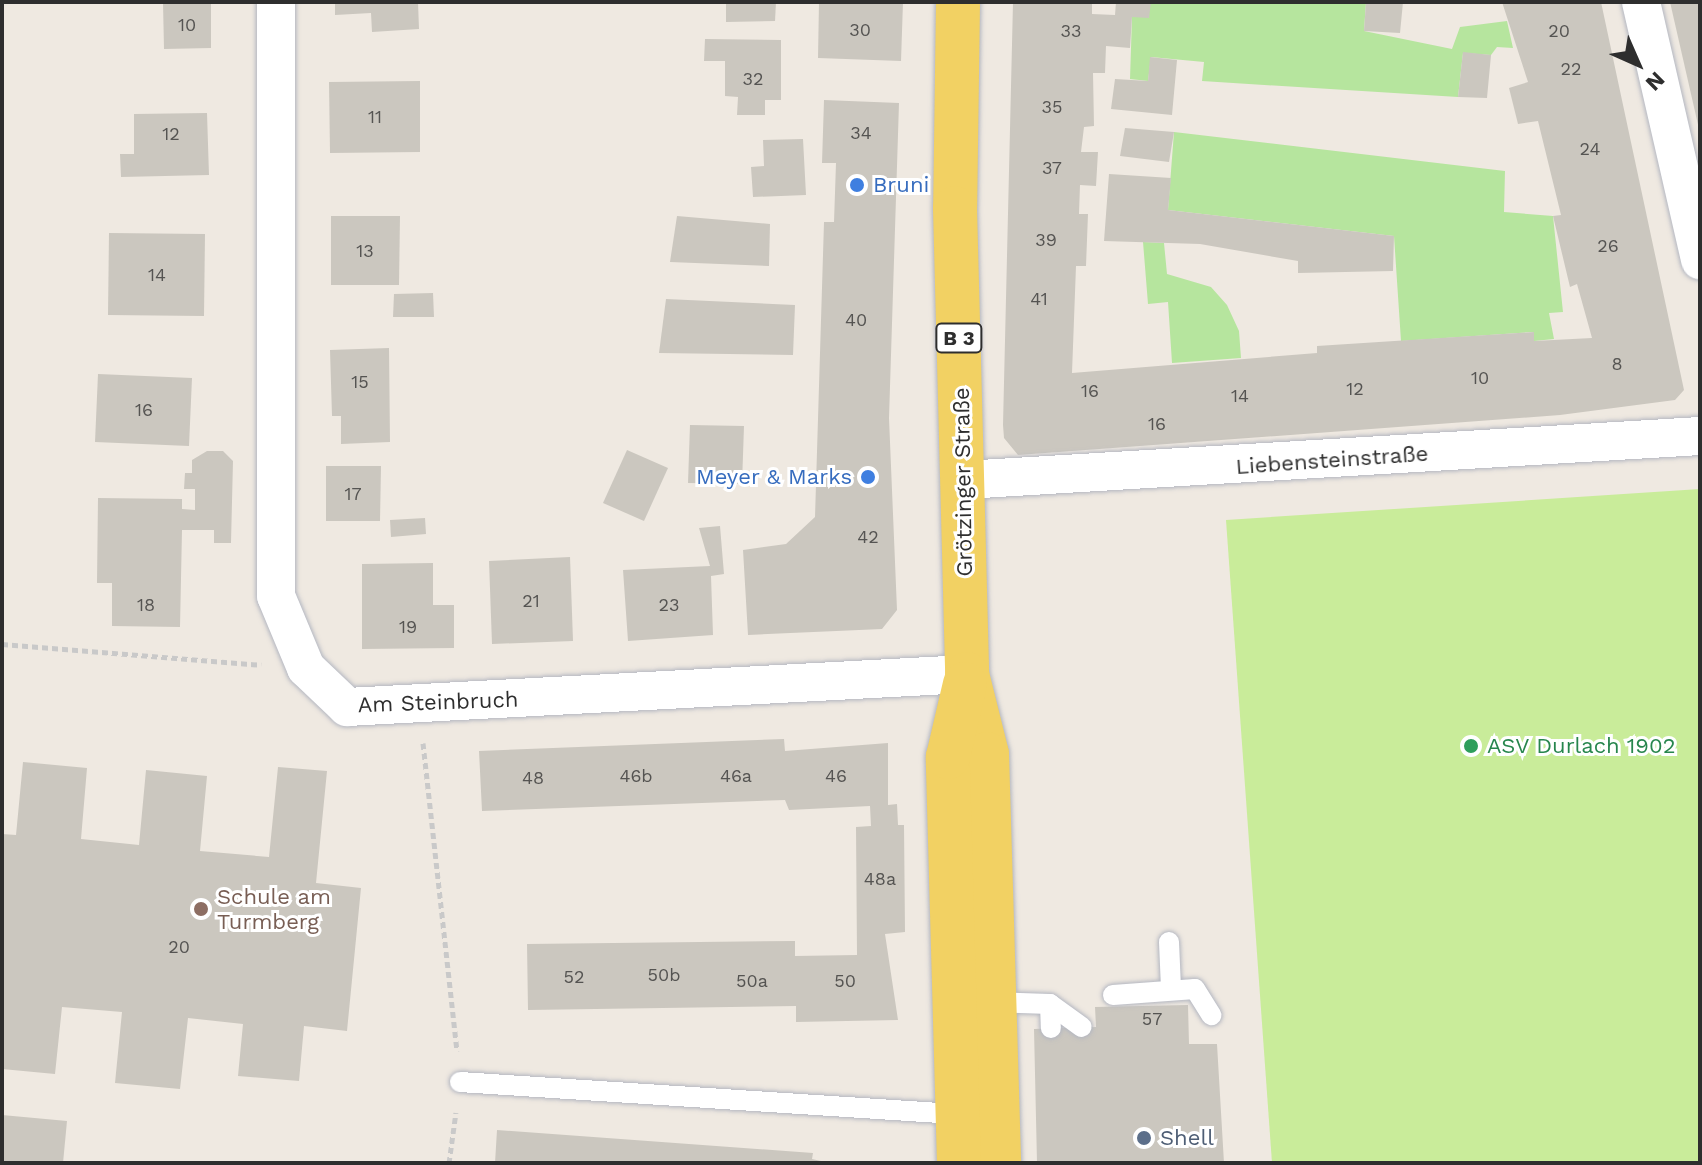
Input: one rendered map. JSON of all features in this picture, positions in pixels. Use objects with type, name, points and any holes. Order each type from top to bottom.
[{"type":"main road","name":"Grötzinger Straße","points":[[958,2],[955,208],[967,674],[987,754],[975,1003],[958,1114],[959,1163]]},
{"type":"main road","name":"Grötzinger Straße","points":[[975,1003],[999,1163]]},
{"type":"street","name":"Am Steinbruch","points":[[276,2],[276,596],[306,668],[347,707],[967,674]]},
{"type":"street","points":[[1641,2],[1700,260]]},
{"type":"street","name":"Liebensteinstraße","points":[[964,480],[1700,436]]},
{"type":"lane","points":[[1169,942],[1171,988]]},
{"type":"lane","points":[[1113,995],[1171,988],[1201,993],[1211,1015]]},
{"type":"lane","points":[[975,1003],[1050,1004],[1082,1027]]},
{"type":"lane","points":[[1050,1004],[1051,1028]]},
{"type":"lane","points":[[460,1082],[958,1114]]},
{"type":"path","points":[[2,644],[306,668]]},
{"type":"path","points":[[419,705],[460,1082],[449,1163]]},
{"type":"green space","points":[[1151,2],[1366,2],[1364,31],[1452,49],[1460,27],[1507,21],[1513,48],[1497,47],[1491,55],[1463,53],[1458,97],[1202,81],[1204,62],[1151,57],[1148,81],[1130,79],[1132,17]]},
{"type":"green space","points":[[1174,132],[1505,171],[1504,212],[1553,216],[1563,312],[1549,313],[1554,339],[1534,341],[1533,332],[1401,341],[1394,236],[1168,210]]},
{"type":"green space","points":[[1143,242],[1164,243],[1167,274],[1211,287],[1227,305],[1239,331],[1241,358],[1172,363],[1168,302],[1148,304]]},
{"type":"green space","name":"ASV Durlach 1902","points":[[1700,489],[1700,1163],[1272,1163],[1226,520]]},
{"type":"building","points":[[163,2],[211,2],[211,48],[164,49]]},
{"type":"building","points":[[335,2],[418,2],[419,29],[372,32],[371,13],[335,15]]},
{"type":"building","points":[[726,2],[776,2],[775,21],[726,22]]},
{"type":"building","points":[[819,2],[903,2],[901,61],[818,58]]},
{"type":"building","points":[[1013,2],[1092,2],[1092,14],[1115,15],[1116,2],[1151,2],[1149,18],[1132,17],[1130,48],[1106,46],[1105,73],[1093,73],[1094,126],[1084,127],[1081,152],[1098,152],[1096,186],[1080,185],[1079,214],[1088,214],[1086,266],[1076,266],[1072,373],[1317,353],[1317,346],[1534,332],[1534,341],[1592,338],[1577,284],[1570,287],[1553,216],[1561,215],[1538,121],[1518,124],[1509,88],[1528,82],[1502,2],[1601,2],[1684,390],[1675,400],[1560,415],[1018,455],[1004,438],[1003,425]]},
{"type":"building","points":[[1366,2],[1403,2],[1400,33],[1364,31]]},
{"type":"building","points":[[1670,2],[1700,2],[1700,129],[1699,129]]},
{"type":"building","points":[[705,39],[781,40],[781,100],[765,100],[765,115],[737,115],[738,97],[725,96],[725,61],[704,61]]},
{"type":"building","points":[[1463,52],[1491,55],[1487,98],[1458,97]]},
{"type":"building","points":[[1150,57],[1177,60],[1172,115],[1111,109],[1115,79],[1148,81]]},
{"type":"building","points":[[420,81],[420,152],[330,153],[329,82]]},
{"type":"building","points":[[824,100],[899,103],[889,418],[897,610],[882,629],[748,635],[743,550],[786,544],[815,517],[824,222],[834,222],[836,163],[822,163]]},
{"type":"building","points":[[207,113],[209,175],[121,177],[120,154],[134,154],[134,114]]},
{"type":"building","points":[[1125,128],[1174,132],[1169,162],[1120,156]]},
{"type":"building","points":[[803,139],[806,195],[753,197],[751,167],[764,166],[763,140]]},
{"type":"building","points":[[1109,174],[1171,178],[1168,210],[1394,236],[1393,271],[1298,273],[1298,261],[1200,244],[1104,241]]},
{"type":"building","points":[[331,216],[400,216],[399,285],[331,285]]},
{"type":"building","points":[[677,216],[770,224],[769,266],[670,262]]},
{"type":"building","points":[[109,233],[205,234],[204,316],[108,315]]},
{"type":"building","points":[[433,293],[434,317],[393,317],[394,294]]},
{"type":"building","points":[[666,299],[795,305],[793,355],[659,353]]},
{"type":"building","points":[[389,348],[390,442],[341,444],[341,416],[332,416],[330,350]]},
{"type":"building","points":[[98,374],[192,378],[189,446],[95,442]]},
{"type":"building","points":[[690,425],[744,426],[742,484],[688,483]]},
{"type":"building","points":[[627,450],[668,468],[644,521],[603,503]]},
{"type":"building","points":[[207,451],[223,451],[233,461],[231,543],[214,543],[214,530],[182,530],[180,627],[112,626],[112,583],[97,583],[98,498],[182,499],[182,509],[195,510],[195,489],[184,489],[185,473],[192,473],[192,460]]},
{"type":"building","points":[[326,466],[381,466],[380,521],[326,521]]},
{"type":"building","points":[[425,518],[426,534],[391,537],[390,520]]},
{"type":"building","points":[[720,526],[724,574],[711,576],[713,635],[628,641],[623,570],[710,566],[699,528]]},
{"type":"building","points":[[570,557],[573,641],[492,644],[489,561]]},
{"type":"building","points":[[433,563],[433,605],[454,605],[454,648],[362,649],[362,564]]},
{"type":"building","points":[[784,739],[785,751],[888,743],[888,805],[897,804],[898,825],[904,825],[905,932],[885,934],[898,1020],[796,1022],[796,1006],[528,1010],[527,944],[795,941],[795,956],[857,955],[856,827],[871,826],[870,806],[789,810],[785,800],[482,811],[479,751]]},
{"type":"building","points":[[23,762],[87,768],[81,839],[139,845],[146,770],[207,776],[200,851],[269,857],[278,767],[327,771],[316,883],[361,888],[347,1031],[304,1026],[299,1081],[238,1076],[243,1024],[188,1018],[180,1089],[115,1083],[122,1012],[62,1007],[55,1074],[2,1069],[2,834],[16,835]]},
{"type":"building","points":[[1188,1005],[1189,1044],[1217,1044],[1224,1163],[1037,1163],[1034,1029],[1096,1027],[1095,1007]]},
{"type":"building","points":[[2,1115],[67,1121],[63,1163],[2,1163]]},
{"type":"building","points":[[497,1130],[813,1153],[812,1159],[830,1163],[495,1163]]},
{"type":"place","name":"Bruni","points":[[857,185]]},
{"type":"place","name":"Meyer & Marks","points":[[868,477]]},
{"type":"place","name":"ASV Durlach 1902","points":[[1471,746]]},
{"type":"place","name":"Schule am Turmberg","points":[[201,909]]},
{"type":"place","name":"Shell","points":[[1144,1138]]}]
